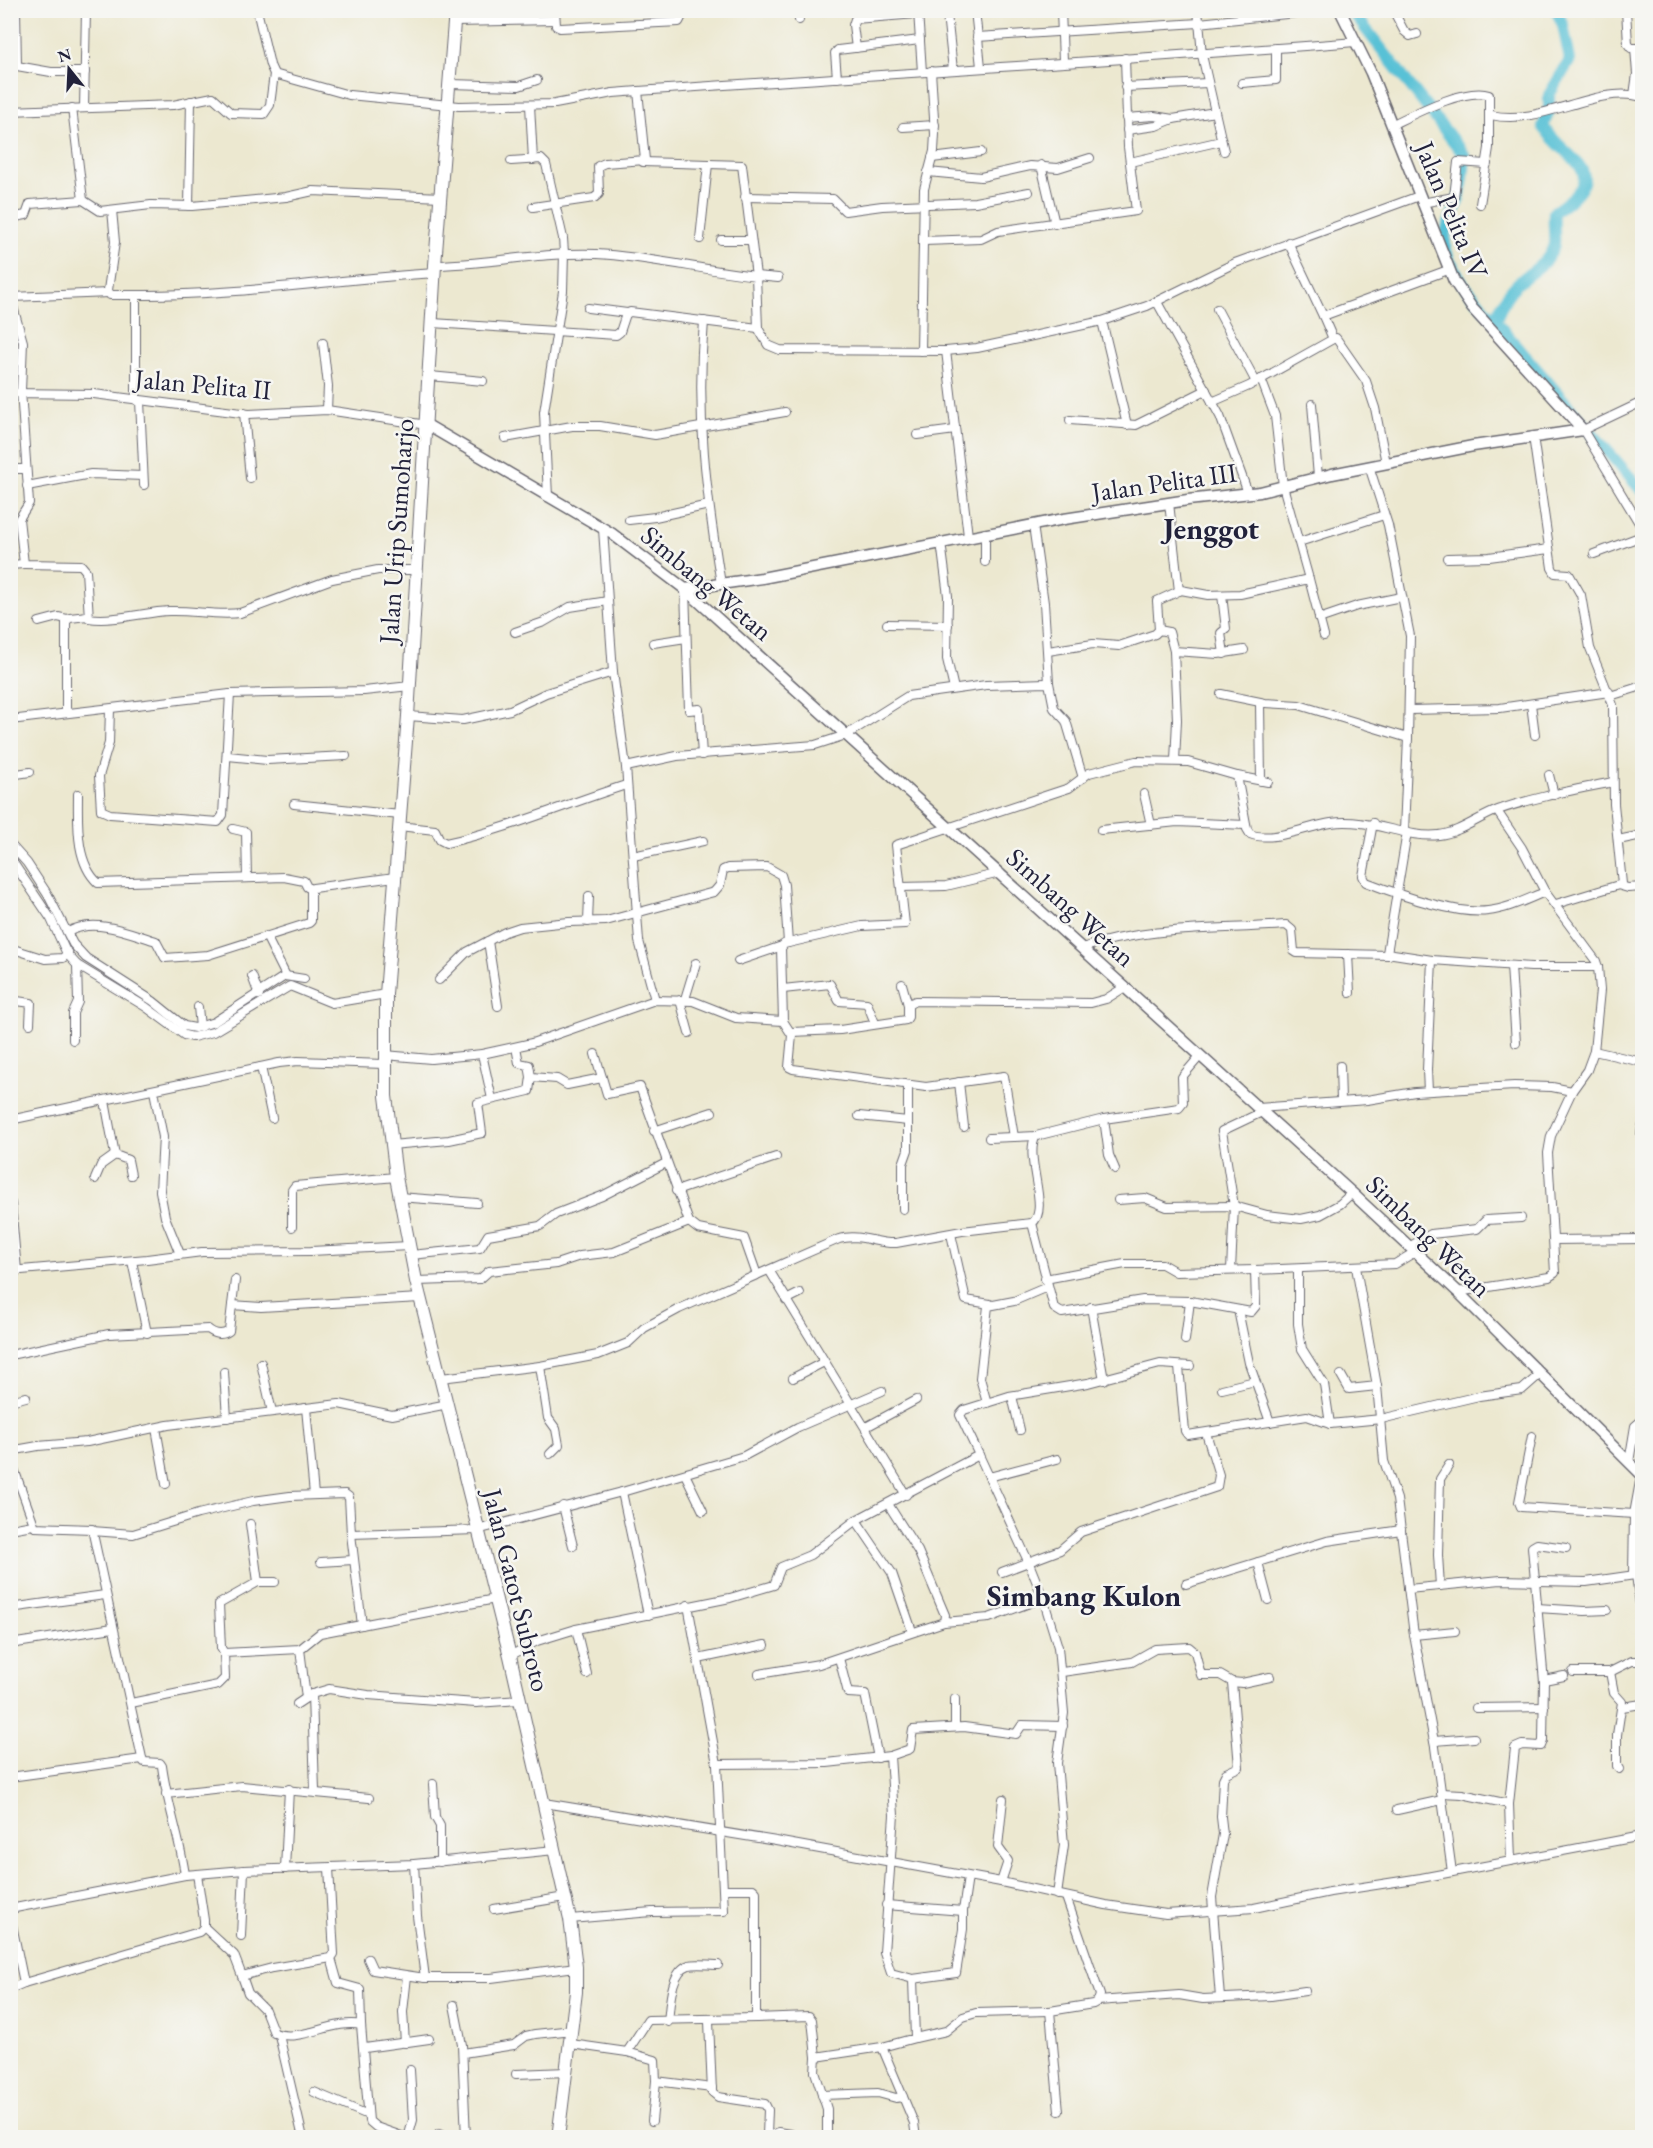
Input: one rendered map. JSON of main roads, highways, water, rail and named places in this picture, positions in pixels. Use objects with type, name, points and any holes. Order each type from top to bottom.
[{"type":"main road","name":"Jalan Urip Sumoharjo","points":[[384,1059],[394,877],[418,570],[435,269],[455,16]]},
{"type":"main road","name":"Jalan Gatot Subroto","points":[[384,1059],[391,1145],[416,1281],[510,1656],[570,1919],[576,1967],[573,2030],[558,2138]]},
{"type":"waterway","points":[[1351,10],[1465,156],[1460,194],[1446,232],[1445,247],[1448,256]]},
{"type":"waterway","points":[[1495,321],[1512,289],[1538,267],[1552,251],[1554,212],[1572,198],[1582,186],[1584,176],[1573,158],[1543,126],[1549,111],[1549,95],[1570,60],[1563,25],[1556,10]]},
{"type":"waterway","points":[[1452,264],[1463,284],[1642,491]]},
{"type":"district","name":"Jenggot","points":[[1211,528]]},
{"type":"district","name":"Simbang Kulon","points":[[1084,1595]]}]
